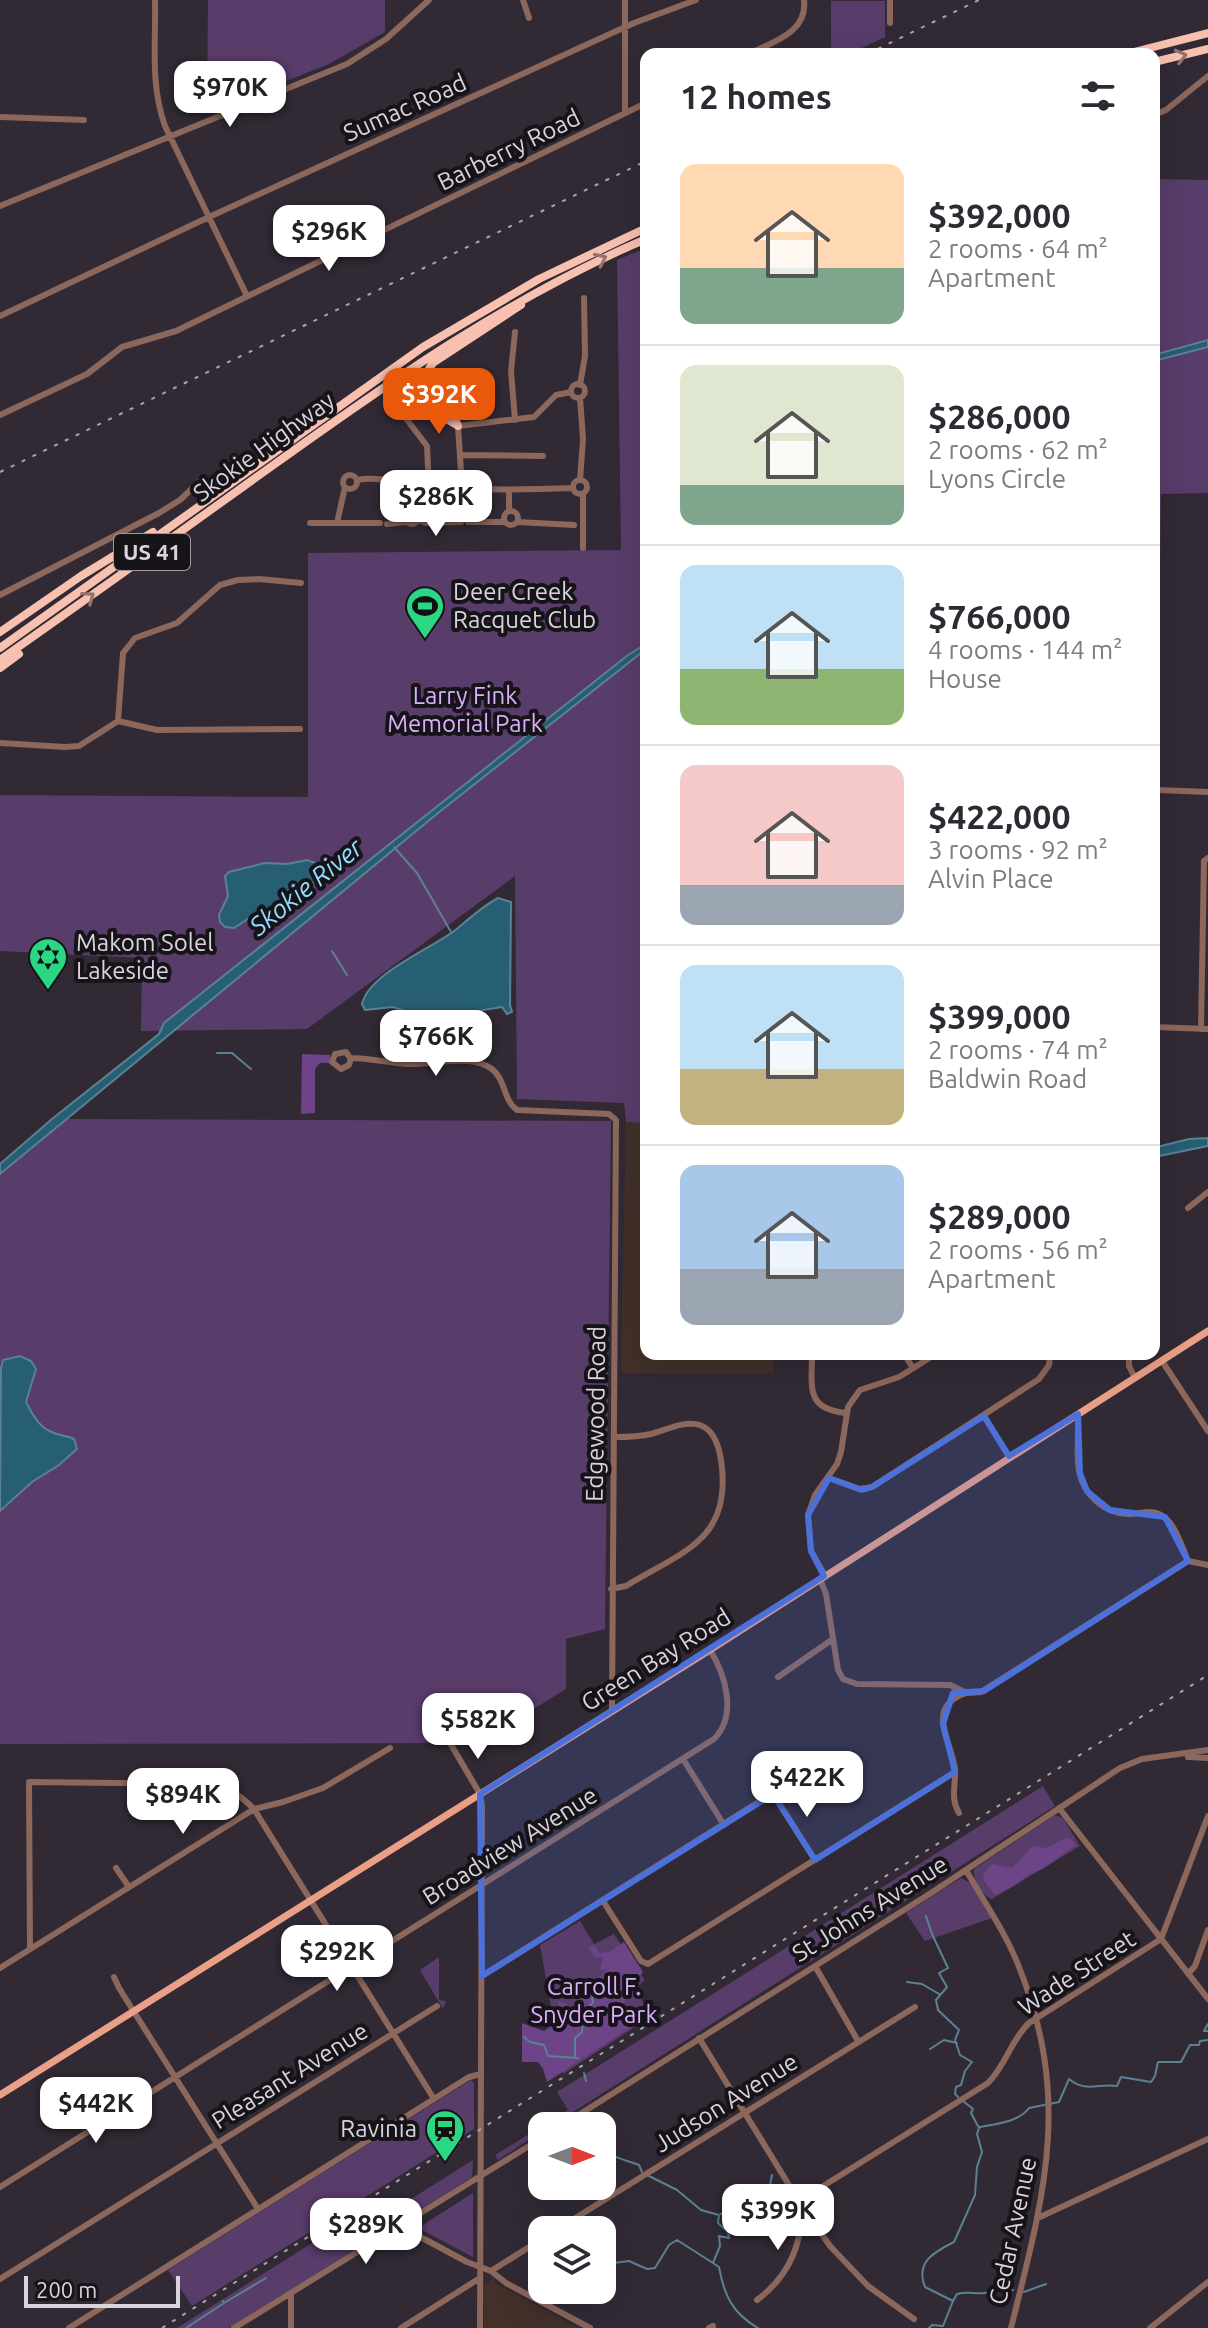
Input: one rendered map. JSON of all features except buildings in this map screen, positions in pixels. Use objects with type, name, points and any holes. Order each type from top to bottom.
[{"type":"highway","points":[[1149,48],[1208,33]]},
{"type":"highway","points":[[1160,61],[1208,49]]},
{"type":"highway","name":"Skokie Highway","points":[[0,648],[447,332],[539,279],[640,231]]},
{"type":"highway","name":"Skokie Highway","points":[[0,660],[468,330],[561,279],[640,242]]},
{"type":"highway","points":[[458,426],[454,415],[429,382],[428,369],[561,279]]},
{"type":"highway","points":[[389,383],[403,377],[417,378],[448,420],[458,426]]},
{"type":"highway","points":[[0,632],[101,563],[199,506]]},
{"type":"highway","points":[[0,668],[67,613]]},
{"type":"main road","name":"Green Bay Road","points":[[0,2095],[710,1650],[1208,1331]]},
{"type":"street","points":[[155,0],[153,70],[158,107],[247,296]]},
{"type":"street","points":[[0,206],[347,64],[390,36],[429,0]]},
{"type":"street","points":[[523,0],[529,18]]},
{"type":"street","points":[[625,0],[625,113]]},
{"type":"street","name":"Sumac Road","points":[[0,316],[209,217],[664,10],[696,0]]},
{"type":"street","points":[[760,48],[795,29],[803,18],[804,0]]},
{"type":"street","points":[[890,0],[890,23]]},
{"type":"street","points":[[1160,112],[1208,76]]},
{"type":"street","name":"Barberry Road","points":[[0,415],[87,374],[122,347],[176,331],[640,106]]},
{"type":"street","points":[[0,117],[84,120]]},
{"type":"street","points":[[580,480],[583,440],[580,398],[585,392],[580,385],[585,356],[584,298]]},
{"type":"street","points":[[515,332],[511,371],[515,420]]},
{"type":"street","points":[[571,392],[574,386],[580,385]]},
{"type":"street","points":[[462,487],[458,426],[534,417],[556,395],[571,392]]},
{"type":"street","points":[[571,392],[574,397],[580,398]]},
{"type":"street","points":[[395,404],[427,446],[429,487]]},
{"type":"street","points":[[461,455],[543,456]]},
{"type":"street","points":[[337,523],[345,487],[342,482],[346,476],[352,475],[357,480]]},
{"type":"street","points":[[357,480],[373,478],[450,488],[572,488]]},
{"type":"street","points":[[0,595],[159,513],[180,500],[201,480]]},
{"type":"street","points":[[345,487],[354,489],[357,480]]},
{"type":"street","points":[[572,488],[580,480]]},
{"type":"street","points":[[580,480],[587,486],[583,494],[583,548]]},
{"type":"street","points":[[412,510],[413,484]]},
{"type":"street","points":[[572,488],[576,494],[583,494]]},
{"type":"street","points":[[505,522],[504,516],[509,511],[509,490]]},
{"type":"street","points":[[342,507],[348,523]]},
{"type":"street","points":[[407,522],[405,513],[412,510],[418,513],[418,520]]},
{"type":"street","points":[[509,511],[516,513],[517,522]]},
{"type":"street","points":[[418,520],[426,523],[505,522],[510,526],[517,522]]},
{"type":"street","points":[[310,523],[383,524],[415,523],[418,520]]},
{"type":"street","points":[[517,522],[574,525]]},
{"type":"street","points":[[118,721],[123,653],[135,638],[177,623],[220,585],[259,579],[301,583]]},
{"type":"street","points":[[0,743],[79,746],[118,721],[151,730],[300,729]]},
{"type":"street","points":[[1160,790],[1208,792]]},
{"type":"street","points":[[1160,1027],[1205,1029],[1204,861],[1208,858]]},
{"type":"street","name":"Edgewood Road","points":[[350,1058],[409,1064],[483,1064],[497,1074],[510,1104],[517,1110],[609,1114],[615,1118],[612,1711]]},
{"type":"street","points":[[1188,1208],[1208,1192]]},
{"type":"street","points":[[812,1360],[812,1388],[816,1402],[827,1410],[846,1413]]},
{"type":"street","points":[[908,1360],[913,1368]]},
{"type":"street","points":[[926,1360],[896,1378],[860,1390],[853,1397],[846,1413],[841,1452],[829,1478],[815,1495],[808,1515],[811,1551],[826,1594],[838,1670],[847,1682],[955,1686],[967,1693]]},
{"type":"street","points":[[829,1478],[859,1489],[872,1487],[1039,1379],[1049,1360]]},
{"type":"street","points":[[1129,1360],[1135,1378]]},
{"type":"street","points":[[1162,1361],[1208,1431]]},
{"type":"street","points":[[1078,1414],[1080,1473],[1087,1491],[1110,1510],[1126,1514],[1161,1514],[1172,1524],[1188,1561]]},
{"type":"street","points":[[984,1416],[1009,1457]]},
{"type":"street","points":[[611,1589],[622,1589],[707,1535],[718,1516],[722,1472],[715,1439],[700,1425],[684,1425],[633,1437],[614,1437]]},
{"type":"street","points":[[959,1813],[954,1799],[955,1772],[944,1735],[947,1704],[955,1697],[984,1691],[1188,1561],[1208,1565]]},
{"type":"street","points":[[778,1677],[833,1639]]},
{"type":"street","name":"Broadview Avenue","points":[[0,2187],[714,1739],[725,1722],[725,1681],[710,1650]]},
{"type":"street","points":[[938,1686],[947,1704]]},
{"type":"street","points":[[450,1743],[480,1794],[483,1884],[480,2328]]},
{"type":"street","points":[[0,1968],[254,1809],[323,1788],[390,1748]]},
{"type":"street","name":"St Johns Avenue","points":[[583,2112],[966,1870],[1120,1768],[1142,1759],[1208,1750]]},
{"type":"street","points":[[482,1976],[830,1757],[849,1754]]},
{"type":"street","points":[[1173,1755],[1208,1758]]},
{"type":"street","points":[[683,1759],[724,1825]]},
{"type":"street","points":[[603,1901],[642,1962],[648,1964],[955,1772]]},
{"type":"street","points":[[30,1949],[29,1782],[213,1784],[236,1793],[254,1809],[434,2099]]},
{"type":"street","points":[[773,1794],[815,1860]]},
{"type":"street","points":[[1059,1808],[1208,1999]]},
{"type":"street","name":"Wade Street","points":[[800,2203],[988,2083],[1000,2069],[1023,2029],[1036,2018],[1161,1939],[1208,1816]]},
{"type":"street","points":[[116,1868],[129,1887]]},
{"type":"street","name":"Cedar Avenue","points":[[966,1870],[1013,1952],[1036,2018],[1047,2083],[1050,2123],[1040,2217],[1011,2328]]},
{"type":"street","points":[[1188,1974],[1195,1966],[1208,1930]]},
{"type":"street","points":[[815,1966],[858,2041]]},
{"type":"street","points":[[114,1977],[258,2209]]},
{"type":"street","name":"Pleasant Avenue","points":[[0,2279],[437,2006]]},
{"type":"street","name":"Judson Avenue","points":[[579,2216],[915,2007]]},
{"type":"street","points":[[699,2038],[800,2203],[830,2246],[852,2270],[914,2319]]},
{"type":"street","points":[[69,2328],[469,2077],[481,2074]]},
{"type":"street","points":[[1040,2217],[1208,2139]]},
{"type":"street","points":[[234,2328],[528,2147]]},
{"type":"street","points":[[757,2300],[772,2288],[789,2265],[797,2242],[800,2203]]},
{"type":"street","points":[[407,2224],[415,2234],[491,2271],[506,2283],[590,2328]]},
{"type":"street","points":[[491,2271],[528,2248]]},
{"type":"street","points":[[401,2328],[480,2278]]},
{"type":"street","points":[[1150,2328],[1208,2282]]},
{"type":"street","points":[[291,2293],[291,2328]]},
{"type":"highlighted area","points":[[1078,1414],[1080,1473],[1087,1491],[1110,1510],[1165,1517],[1188,1561],[984,1691],[953,1693],[943,1724],[955,1772],[815,1860],[773,1794],[482,1976],[480,1794],[824,1576],[811,1551],[808,1515],[829,1478],[862,1490],[872,1487],[984,1416],[1009,1456]]},
{"type":"shaded area","points":[[626,1122],[640,1123],[640,1360],[773,1360],[773,1374],[621,1373]]},
{"type":"shaded area","points":[[493,2279],[528,2304],[578,2328],[484,2328],[484,2285]]},
{"type":"green space","points":[[208,0],[385,0],[385,32],[329,64],[207,113]]},
{"type":"green space","points":[[831,1],[885,1],[885,37],[862,48],[831,48]]},
{"type":"green space","points":[[1160,179],[1208,180],[1208,493],[1161,494],[1160,570]]},
{"type":"green space","name":"Larry Fink Memorial Park","points":[[640,250],[640,1123],[626,1122],[624,1103],[517,1099],[515,876],[307,1029],[141,1031],[142,958],[0,951],[0,795],[308,797],[308,553],[621,550],[617,260]]},
{"type":"green space","points":[[302,1054],[330,1055],[330,1063],[320,1063],[315,1069],[315,1113],[301,1114]]},
{"type":"green space","points":[[64,1119],[611,1121],[605,1629],[566,1639],[566,1689],[479,1743],[0,1744],[0,1174]]},
{"type":"green space","points":[[1043,1786],[1055,1806],[573,2112],[565,2112],[568,2110],[557,2092]]},
{"type":"green space","points":[[1055,1815],[1063,1818],[1080,1846],[992,1899],[985,1894],[978,1887],[974,1869]]},
{"type":"green space","points":[[1070,1838],[1076,1845],[1014,1886],[995,1895],[984,1881],[983,1874],[992,1864],[1012,1868],[1033,1846],[1047,1848]]},
{"type":"green space","points":[[961,1878],[972,1884],[992,1918],[925,1941],[906,1913]]},
{"type":"green space","name":"Carroll F. Snyder Park","points":[[580,1921],[594,1944],[614,1934],[645,1980],[636,1988],[650,2017],[563,2074],[540,1945]]},
{"type":"green space","points":[[624,1942],[643,1972],[624,2003],[616,2007],[617,2015],[622,2020],[643,2007],[645,2018],[547,2082],[538,2062],[522,2062],[522,2023],[544,2031],[552,2025],[559,2001],[573,2007],[580,2005],[582,1998],[597,1986],[598,1979],[606,1970],[600,1970],[603,1957],[596,1958],[588,1947],[595,1946],[599,1953],[609,1952]]},
{"type":"green space","points":[[439,1957],[439,2000],[446,2001],[443,2009],[420,1970]]},
{"type":"green space","points":[[471,2080],[474,2083],[474,2129],[192,2306],[168,2270]]},
{"type":"green space","points":[[528,2135],[528,2140],[498,2160],[495,2155]]},
{"type":"green space","points":[[473,2160],[472,2177],[229,2328],[177,2328],[368,2208],[376,2221]]},
{"type":"green space","points":[[473,2193],[473,2257],[418,2228]]},
{"type":"water","points":[[1208,340],[1208,347],[1160,359],[1160,353]]},
{"type":"water","points":[[640,648],[640,654],[438,813],[0,1174],[0,1164],[159,1034],[164,1023]]},
{"type":"water","name":"Skokie River","points":[[307,860],[318,864],[321,875],[278,913],[248,919],[234,928],[225,927],[220,922],[219,915],[228,896],[225,876],[229,872],[265,863],[287,864]]},
{"type":"water","points":[[498,898],[511,902],[512,1012],[507,1014],[502,1007],[458,1014],[440,1011],[417,1015],[393,1007],[365,1010],[362,1004],[377,981],[447,936]]},
{"type":"water","points":[[1208,1138],[1208,1146],[1160,1156],[1160,1146]]},
{"type":"water","points":[[20,1356],[31,1361],[36,1369],[26,1402],[34,1416],[49,1431],[74,1439],[77,1449],[32,1482],[0,1511],[1,1368],[3,1360]]},
{"type":"waterway","points":[[394,847],[417,873],[451,932]]},
{"type":"waterway","points":[[332,951],[347,975]]},
{"type":"waterway","points":[[217,1053],[232,1053],[251,1069]]},
{"type":"waterway","points":[[926,1916],[948,1968],[939,1973],[947,1987],[936,2000],[938,2010],[959,2030],[955,2040],[960,2055],[972,2062],[965,2071],[961,2085],[956,2087],[958,2097]]},
{"type":"waterway","points":[[907,1982],[922,1984],[939,1994]]},
{"type":"waterway","points":[[575,2056],[575,2038],[582,2032],[583,2016],[593,2002],[592,1997],[605,1988]]},
{"type":"waterway","points":[[1208,2024],[1204,2031],[1208,2031]]},
{"type":"waterway","points":[[524,2037],[530,2042],[544,2045],[548,2056],[578,2058]]},
{"type":"waterway","points":[[930,2049],[944,2040],[957,2043]]},
{"type":"waterway","points":[[980,2127],[1013,2119],[1029,2108],[1059,2102],[1069,2079],[1087,2087],[1117,2086],[1121,2077],[1151,2082],[1158,2062],[1181,2062],[1190,2045],[1199,2045],[1200,2041],[1208,2040]]},
{"type":"waterway","points":[[584,2073],[586,2081]]},
{"type":"waterway","points":[[929,2328],[932,2325],[943,2326],[953,2301],[925,2287],[922,2271],[933,2254],[954,2242],[975,2195],[977,2167],[982,2152],[977,2134],[979,2128],[971,2113],[973,2109],[963,2101]]},
{"type":"waterway","points":[[616,2157],[639,2165],[642,2172]]},
{"type":"waterway","points":[[647,2175],[677,2190],[701,2210],[719,2215],[718,2223],[728,2232],[729,2238],[719,2236],[720,2246],[713,2263],[719,2267],[731,2302],[742,2316],[758,2328]]},
{"type":"waterway","points":[[719,2215],[748,2198],[758,2187],[770,2185],[772,2175]]},
{"type":"waterway","points":[[616,2263],[629,2261],[647,2269],[655,2268],[669,2245],[677,2240],[713,2263]]},
{"type":"waterway","points":[[224,2303],[266,2278]]},
{"type":"waterway","points":[[1024,2292],[1046,2284]]},
{"type":"waterway","points":[[953,2301],[961,2293],[1013,2290]]},
{"type":"waterway","points":[[186,2328],[223,2301]]},
{"type":"railway","points":[[879,48],[979,0]]},
{"type":"railway","points":[[0,472],[640,164]]},
{"type":"railway","points":[[162,2328],[1208,1675]]},
{"type":"place","name":"Deer Creek Racquet Club","points":[[425,640]]},
{"type":"place","name":"Makom Solel Lakeside","points":[[48,991]]},
{"type":"place","name":"Ravinia","points":[[445,2163]]}]
